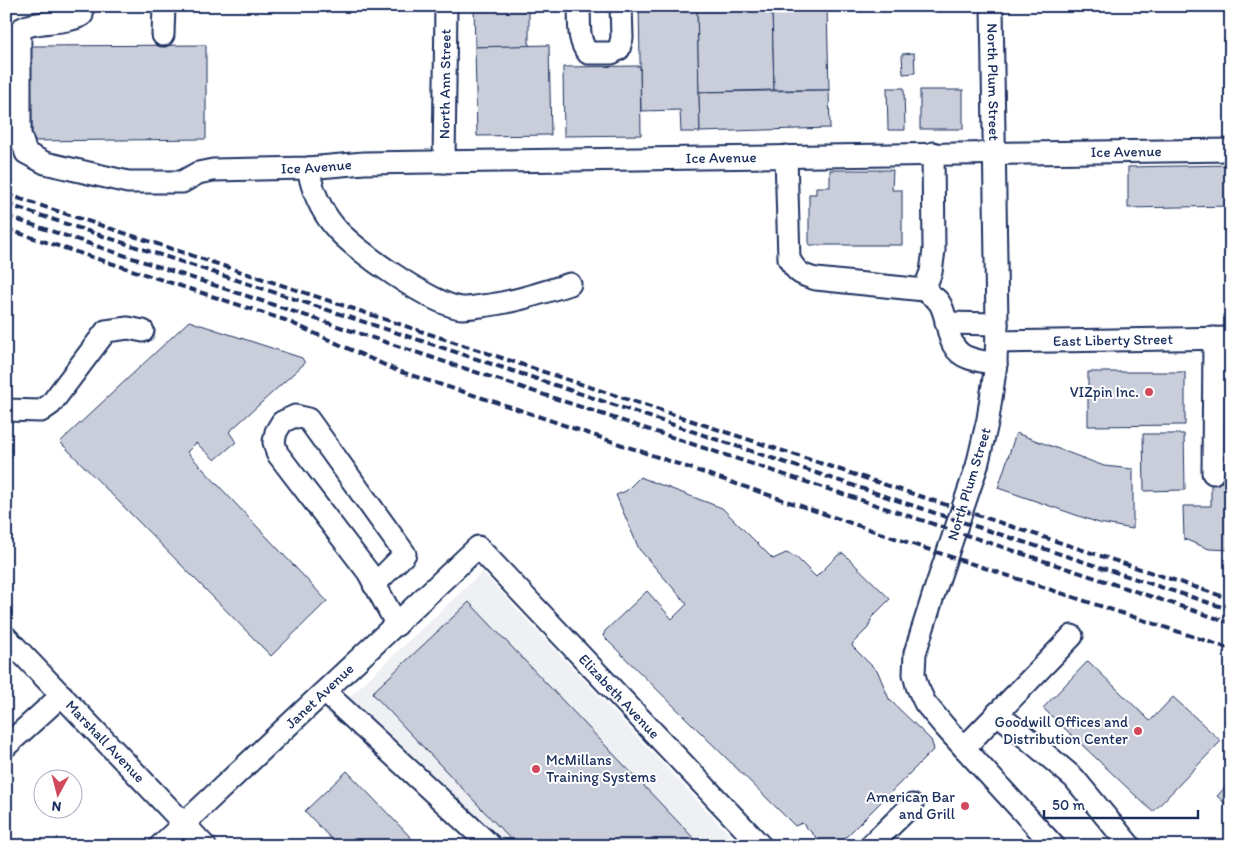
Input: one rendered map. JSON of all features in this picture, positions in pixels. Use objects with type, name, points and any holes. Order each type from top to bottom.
[{"type":"street","name":"Ice Avenue","points":[[82,6],[82,15],[75,19],[46,24],[25,25],[20,30],[20,134],[26,153],[45,163],[128,182],[182,182],[198,173],[213,170],[308,168],[364,164],[933,153],[1231,150]]},
{"type":"street","points":[[163,35],[164,6]]},
{"type":"street","name":"North Ann Street","points":[[444,162],[446,6]]},
{"type":"street","points":[[579,6],[582,46],[588,53],[612,53],[618,49],[622,38],[622,6]]},
{"type":"street","name":"North Plum Street","points":[[992,6],[996,364],[988,419],[977,466],[934,593],[915,653],[914,664],[918,686],[925,703],[1054,846]]},
{"type":"street","points":[[924,290],[931,272],[934,250],[933,153]]},
{"type":"street","points":[[786,156],[789,259],[796,271],[804,276],[816,279],[924,290],[938,300],[942,308],[950,341],[960,354],[968,358],[996,364]]},
{"type":"street","points":[[308,168],[312,187],[322,210],[335,228],[357,249],[422,292],[445,304],[462,308],[500,304],[570,284]]},
{"type":"street","name":"East Liberty Street","points":[[946,323],[997,333],[1222,338]]},
{"type":"street","points":[[6,410],[41,411],[51,404],[106,331],[128,328],[142,331]]},
{"type":"street","points":[[1213,473],[1222,338]]},
{"type":"street","points":[[374,585],[405,554],[308,419],[295,416],[282,422],[276,432],[274,442],[278,453],[368,572],[374,585],[396,625]]},
{"type":"street","name":"Janet Avenue","points":[[160,846],[478,548]]},
{"type":"street","name":"Elizabeth Avenue","points":[[478,548],[761,846]]},
{"type":"street","points":[[964,748],[1072,636]]},
{"type":"street","name":"Marshall Avenue","points":[[10,647],[62,695],[205,846]]},
{"type":"street","points":[[325,692],[491,846]]},
{"type":"street","points":[[6,746],[62,695]]},
{"type":"street","points":[[997,713],[1074,778],[1130,846]]},
{"type":"street","points":[[870,846],[912,805]]},
{"type":"shaded area","name":"McMillans Training Systems","points":[[482,572],[740,846],[485,846],[347,699]]},
{"type":"building","points":[[474,6],[529,6],[529,46],[475,47]]},
{"type":"building","points":[[639,6],[697,6],[700,132],[681,132],[680,110],[641,111]]},
{"type":"building","points":[[697,6],[772,6],[774,90],[699,92]]},
{"type":"building","points":[[772,6],[827,6],[829,90],[774,90]]},
{"type":"building","points":[[206,45],[206,139],[32,141],[31,46]]},
{"type":"building","points":[[549,45],[551,135],[477,136],[475,47]]},
{"type":"building","points":[[914,53],[915,73],[903,74],[902,54]]},
{"type":"building","points":[[640,66],[641,135],[564,136],[563,67]]},
{"type":"building","points":[[887,88],[904,88],[905,130],[888,130]]},
{"type":"building","points":[[829,90],[830,128],[700,132],[699,92]]},
{"type":"building","points":[[920,90],[963,90],[963,129],[920,129]]},
{"type":"building","points":[[1231,165],[1231,206],[1128,208],[1128,167]]},
{"type":"building","points":[[830,170],[893,170],[892,190],[902,190],[902,245],[809,245],[809,194],[816,194],[816,187],[830,187]]},
{"type":"building","points":[[189,321],[302,358],[305,363],[229,432],[236,442],[215,460],[196,443],[187,452],[327,601],[271,656],[60,442]]},
{"type":"building","points":[[1088,372],[1185,372],[1185,425],[1088,426]]},
{"type":"building","points":[[1016,433],[1104,466],[1133,469],[1133,529],[1099,523],[998,488]]},
{"type":"building","points":[[1143,434],[1184,434],[1185,490],[1144,491]]},
{"type":"building","points":[[640,477],[722,508],[773,559],[786,553],[796,557],[816,577],[838,555],[843,553],[890,599],[872,617],[868,628],[852,646],[878,672],[889,699],[931,740],[934,749],[837,846],[825,846],[802,823],[795,826],[603,636],[605,631],[647,591],[672,619],[687,604],[639,549],[616,495],[626,491]]},
{"type":"building","points":[[1211,482],[1231,482],[1231,550],[1209,549],[1184,539],[1183,506],[1211,506]]},
{"type":"building","name":"McMillans Training Systems","points":[[469,602],[701,846],[517,846],[372,693]]},
{"type":"building","name":"Goodwill Offices and Distribution Center","points":[[1088,661],[1150,721],[1173,697],[1221,741],[1153,812],[1043,708]]},
{"type":"building","points":[[347,771],[419,846],[338,846],[305,811]]},
{"type":"building","points":[[1231,781],[1231,809],[1217,796]]},
{"type":"railway","points":[[6,194],[1231,599]]},
{"type":"railway","points":[[6,204],[1231,610]]},
{"type":"railway","points":[[6,216],[1231,623]]},
{"type":"railway","points":[[6,229],[285,320],[398,371],[514,408],[924,548],[1231,649]]},
{"type":"place","name":"VIZpin Inc.","points":[[1149,392]]},
{"type":"place","name":"Goodwill Offices and Distribution Center","points":[[1138,731]]},
{"type":"place","name":"McMillans Training Systems","points":[[536,769]]},
{"type":"place","name":"American Bar and Grill","points":[[965,806]]}]
